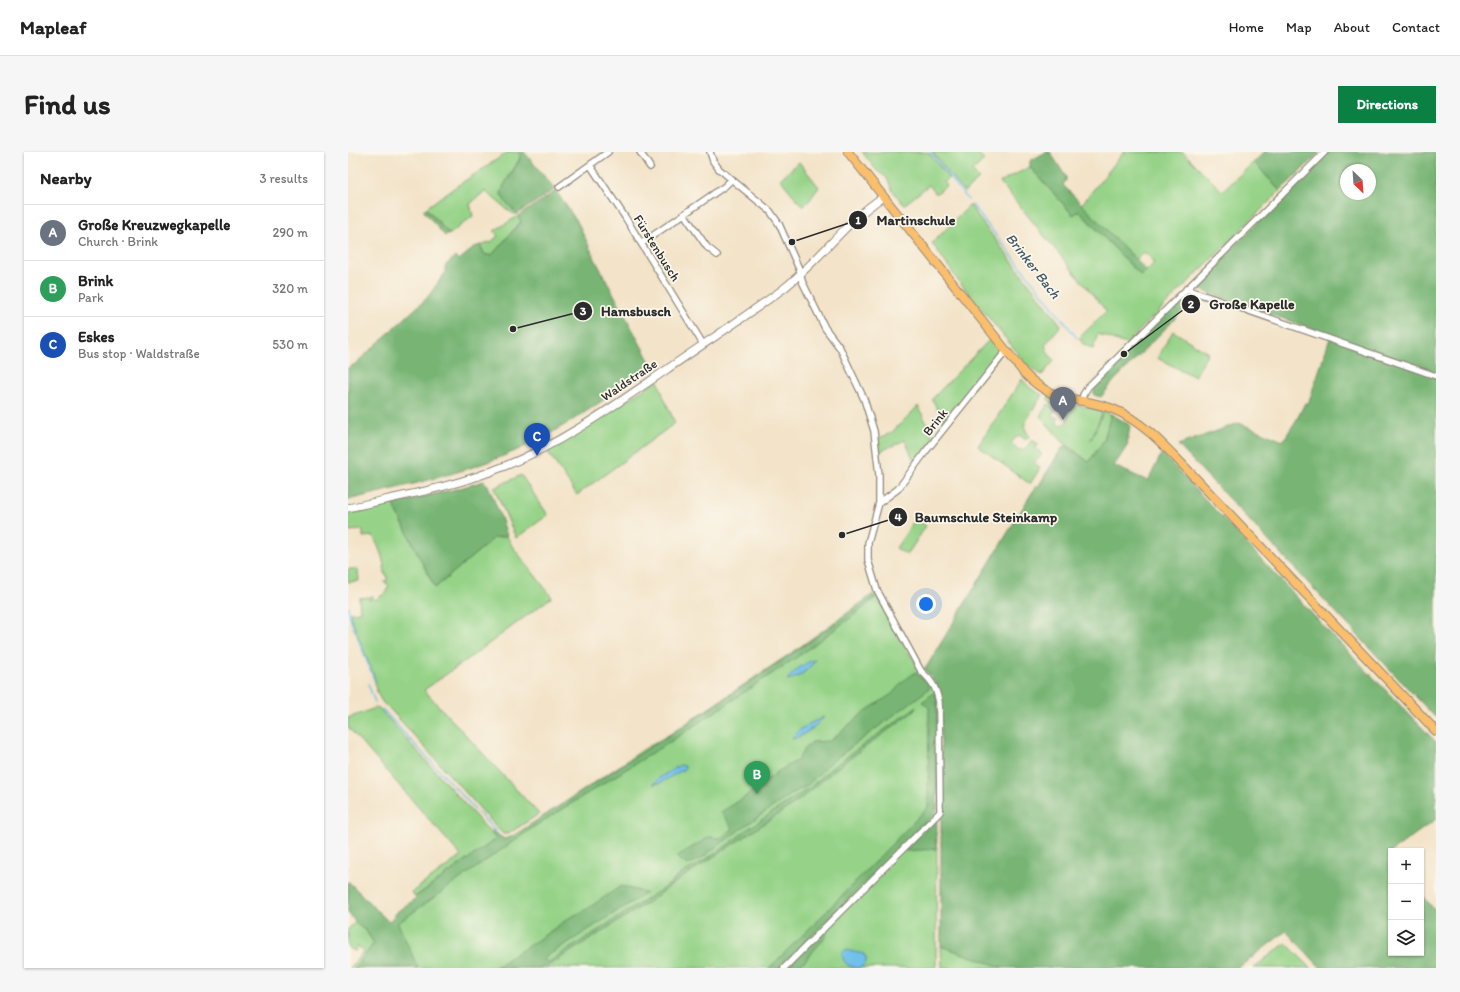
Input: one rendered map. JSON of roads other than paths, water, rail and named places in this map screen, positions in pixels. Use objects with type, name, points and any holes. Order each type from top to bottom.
[{"type":"main road","points":[[848,152],[1024,373],[1040,386],[1056,394],[1113,409],[1137,422],[1163,444],[1436,731]]},
{"type":"street","points":[[560,187],[608,152]]},
{"type":"street","points":[[640,152],[650,167]]},
{"type":"street","points":[[710,152],[717,166],[776,219],[800,271],[802,281],[825,328],[842,352],[870,415],[874,431],[878,462],[879,503],[878,513],[868,543],[868,560],[877,590],[922,671],[936,689],[939,702],[940,812],[784,968]]},
{"type":"street","points":[[1082,400],[1088,387],[1325,152]]},
{"type":"street","name":"Fürstenbusch","points":[[590,165],[642,244],[703,344]]},
{"type":"street","points":[[642,244],[726,186],[732,179]]},
{"type":"street","name":"Waldstraße","points":[[348,508],[451,485],[485,474],[530,455],[585,424],[801,275],[863,212],[883,197]]},
{"type":"street","points":[[684,214],[707,247],[717,255]]},
{"type":"street","points":[[1186,289],[1436,376]]},
{"type":"street","name":"Brink","points":[[879,503],[898,489],[1006,351]]},
{"type":"water","points":[[816,659],[804,672],[792,679],[787,680],[800,667]]},
{"type":"water","points":[[824,717],[809,731],[792,739],[802,729]]},
{"type":"water","points":[[680,765],[685,766],[684,769],[660,783],[653,784],[659,778]]},
{"type":"water","points":[[845,950],[864,954],[866,962],[861,968],[848,965],[844,960],[842,953]]},
{"type":"waterway","name":"Brinker Bach","points":[[930,152],[968,200]]},
{"type":"waterway","name":"Brinker Bach","points":[[972,205],[1077,338]]},
{"type":"waterway","points":[[348,607],[355,631]]},
{"type":"waterway","points":[[357,636],[375,682]]},
{"type":"waterway","points":[[368,684],[375,702]]},
{"type":"waterway","points":[[382,709],[497,833]]},
{"type":"place","name":"Martinschule","points":[[792,242]]},
{"type":"place","name":"Hamsbusch","points":[[513,329]]},
{"type":"place","name":"Große Kapelle","points":[[1124,354]]},
{"type":"place","name":"Große Kreuzwegkapelle","points":[[1063,420]]},
{"type":"place","name":"Eskes","points":[[537,456]]},
{"type":"place","name":"Baumschule Steinkamp","points":[[842,535]]},
{"type":"place","name":"Brink","points":[[757,794]]}]
